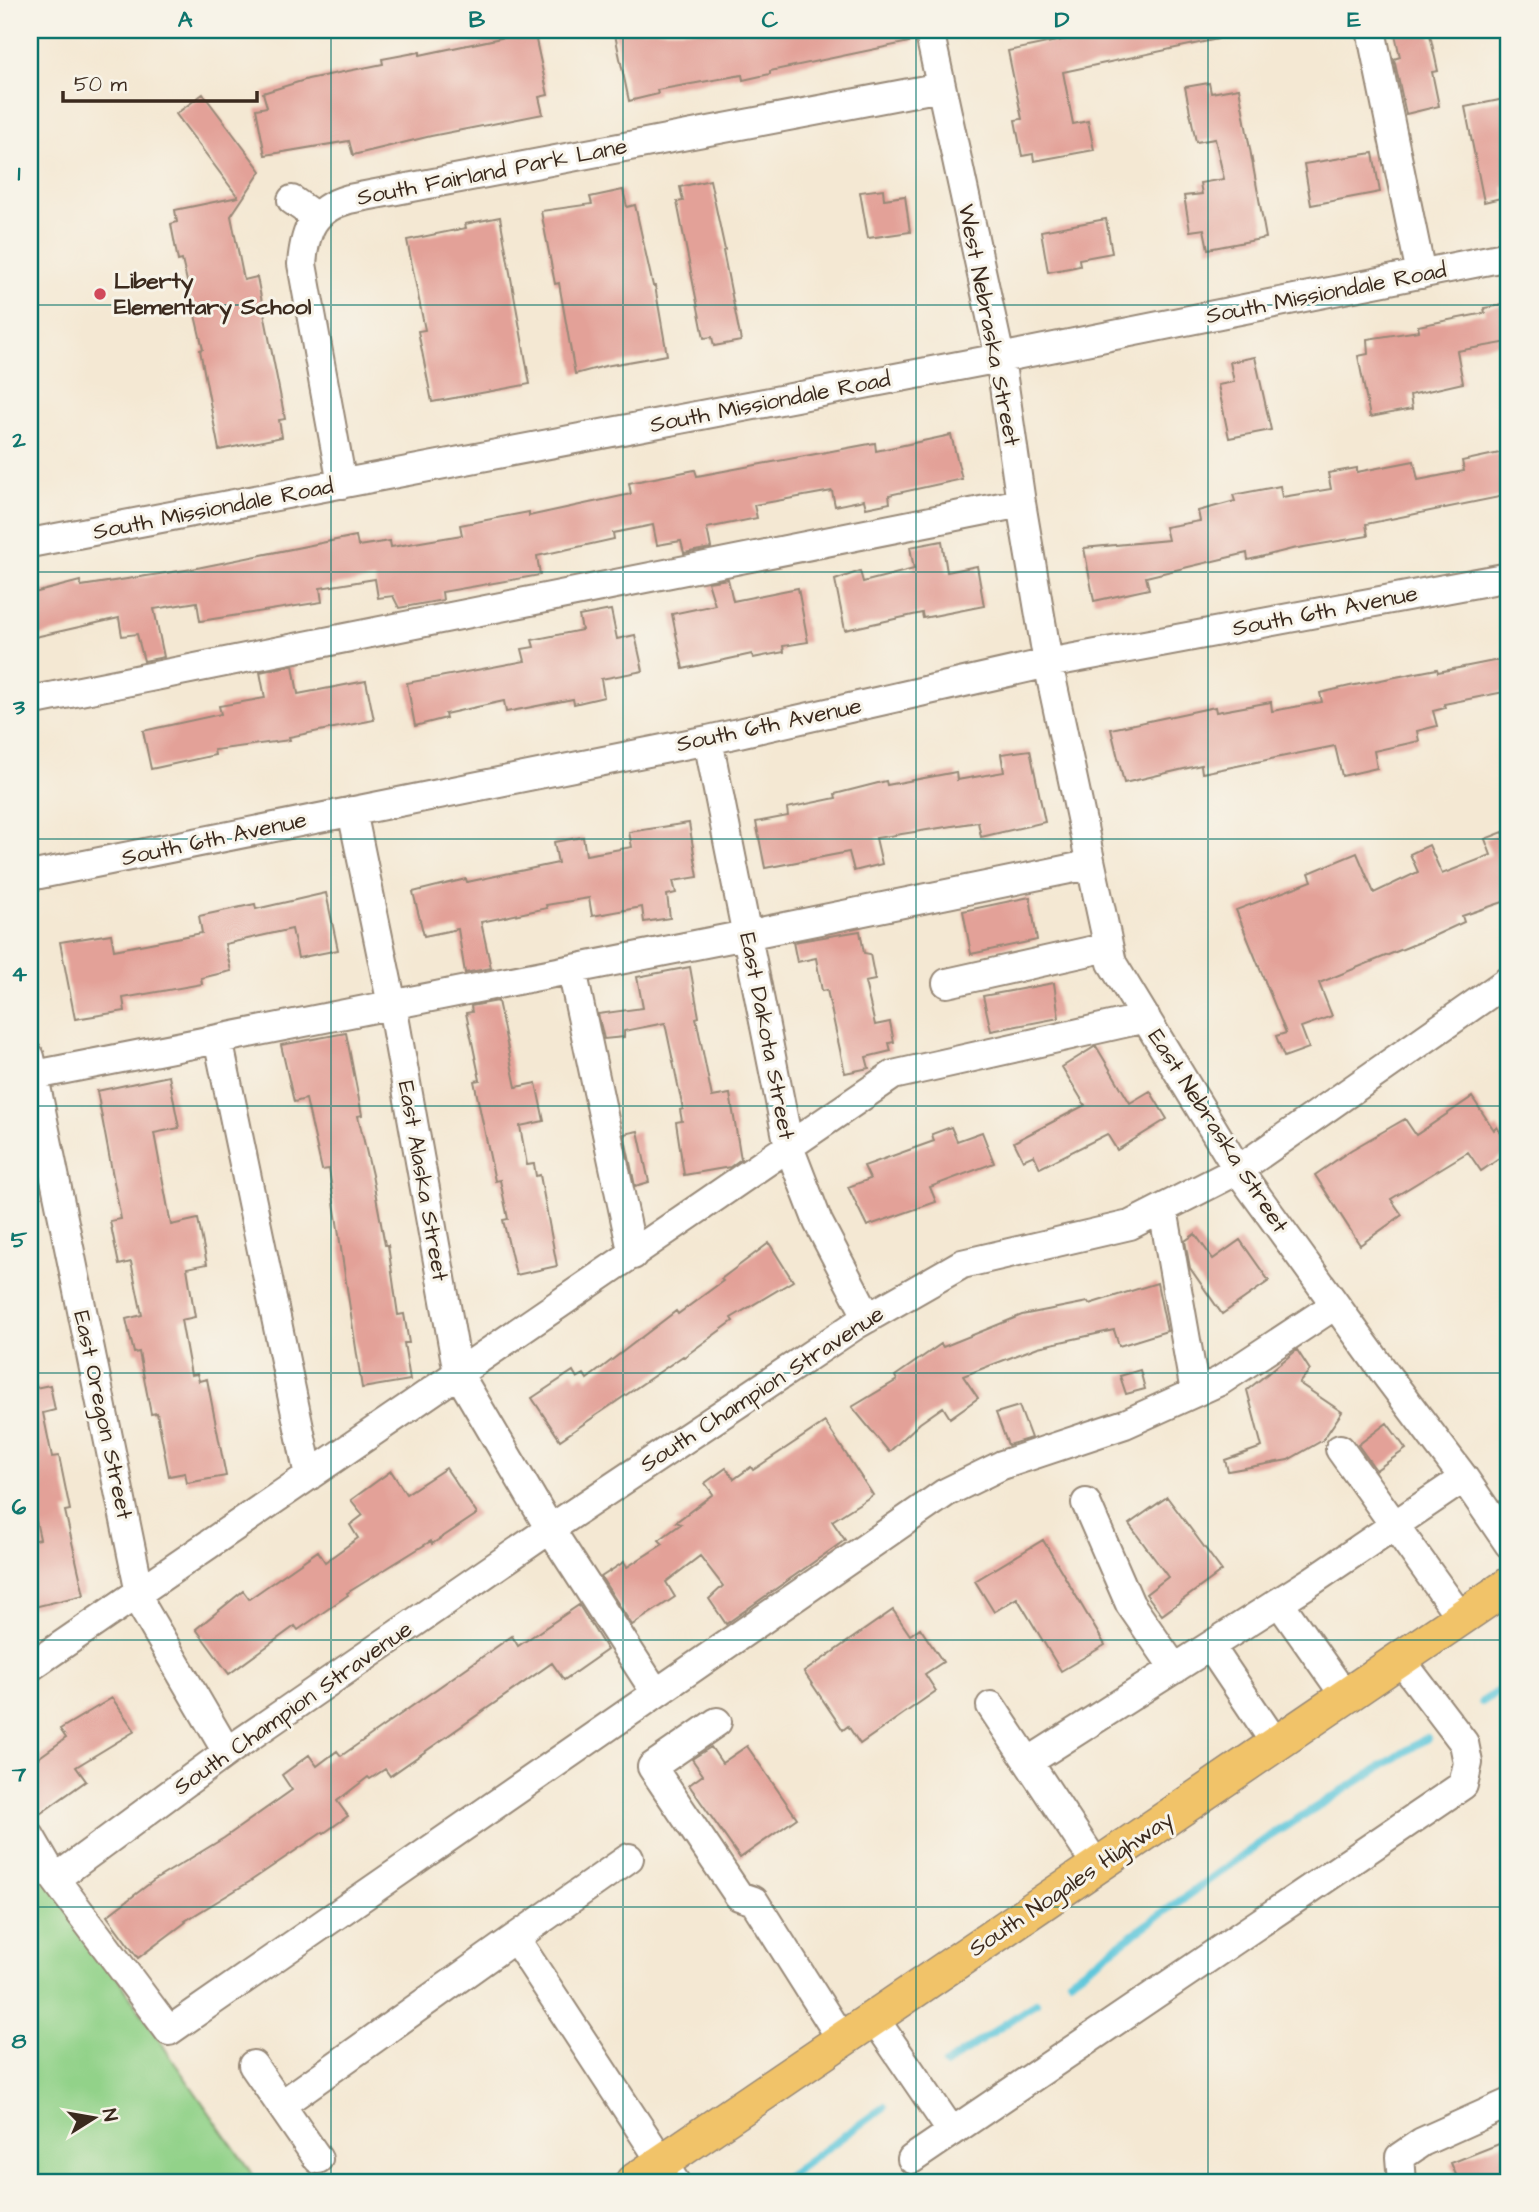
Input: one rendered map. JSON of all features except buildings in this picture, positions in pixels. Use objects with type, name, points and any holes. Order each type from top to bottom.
[{"type":"main road","name":"South Nogales Highway","points":[[633,2182],[669,2172],[842,2040],[1509,1585]]},
{"type":"street","name":"West Nebraska Street","points":[[932,30],[941,87],[1000,358],[1048,663]]},
{"type":"street","points":[[1371,30],[1421,274]]},
{"type":"street","name":"South Fairland Park Lane","points":[[316,217],[325,208],[349,199],[941,87]]},
{"type":"street","points":[[292,200],[316,217],[304,246],[302,264],[342,484]]},
{"type":"street","name":"South Missiondale Road","points":[[30,544],[1000,358],[1509,256]]},
{"type":"street","points":[[30,701],[1021,503]]},
{"type":"street","name":"South 6th Avenue","points":[[30,876],[708,740],[1048,663],[1509,577]]},
{"type":"street","name":"East Nebraska Street","points":[[1048,663],[1111,963],[1238,1170],[1464,1478],[1509,1544]]},
{"type":"street","name":"East Dakota Street","points":[[708,740],[789,1147],[818,1222],[868,1318]]},
{"type":"street","name":"East Alaska Street","points":[[352,811],[392,1005],[458,1373],[550,1529],[656,1693]]},
{"type":"street","points":[[31,1069],[218,1039],[1089,865]]},
{"type":"street","points":[[947,983],[1108,947]]},
{"type":"street","points":[[572,970],[633,1255]]},
{"type":"street","name":"South Champion Stravenue","points":[[55,1880],[228,1752],[550,1529],[868,1318],[962,1264],[1130,1225],[1238,1170],[1509,981]]},
{"type":"street","points":[[30,1667],[893,1075],[1146,1018]]},
{"type":"street","points":[[218,1039],[309,1476]]},
{"type":"street","name":"East Oregon Street","points":[[31,1069],[143,1608],[228,1752]]},
{"type":"street","points":[[1163,1209],[1195,1392]]},
{"type":"street","points":[[30,1836],[55,1880],[169,2031],[945,1493],[1002,1465],[1125,1424],[1220,1381],[1335,1305]]},
{"type":"street","points":[[1340,1449],[1461,1618]]},
{"type":"street","points":[[1028,1762],[1279,1602],[1464,1478]]},
{"type":"street","points":[[1086,1503],[1130,1604],[1175,1669]]},
{"type":"street","points":[[1279,1602],[1346,1697]]},
{"type":"street","points":[[1210,1646],[1276,1744]]},
{"type":"street","points":[[912,2159],[1463,1785],[1468,1763],[1464,1743],[1400,1659]]},
{"type":"street","points":[[991,1706],[1097,1866]]},
{"type":"street","points":[[717,1721],[652,1768],[739,1896],[754,1901],[842,2040]]},
{"type":"street","points":[[281,2105],[629,1858]]},
{"type":"street","points":[[515,1938],[669,2172]]},
{"type":"street","points":[[874,2018],[952,2132]]},
{"type":"street","points":[[254,2065],[318,2159]]},
{"type":"street","points":[[1402,2182],[1400,2157],[1422,2142],[1509,2103]]},
{"type":"green space","points":[[30,1847],[174,2062],[258,2182],[30,2182]]},
{"type":"waterway","points":[[1482,1702],[1509,1685]]},
{"type":"waterway","points":[[1071,1979],[1270,1836],[1427,1738]]},
{"type":"waterway","points":[[945,2065],[1036,2003]]},
{"type":"waterway","points":[[780,2182],[884,2107]]},
{"type":"place","name":"Liberty Elementary School","points":[[100,294]]}]
